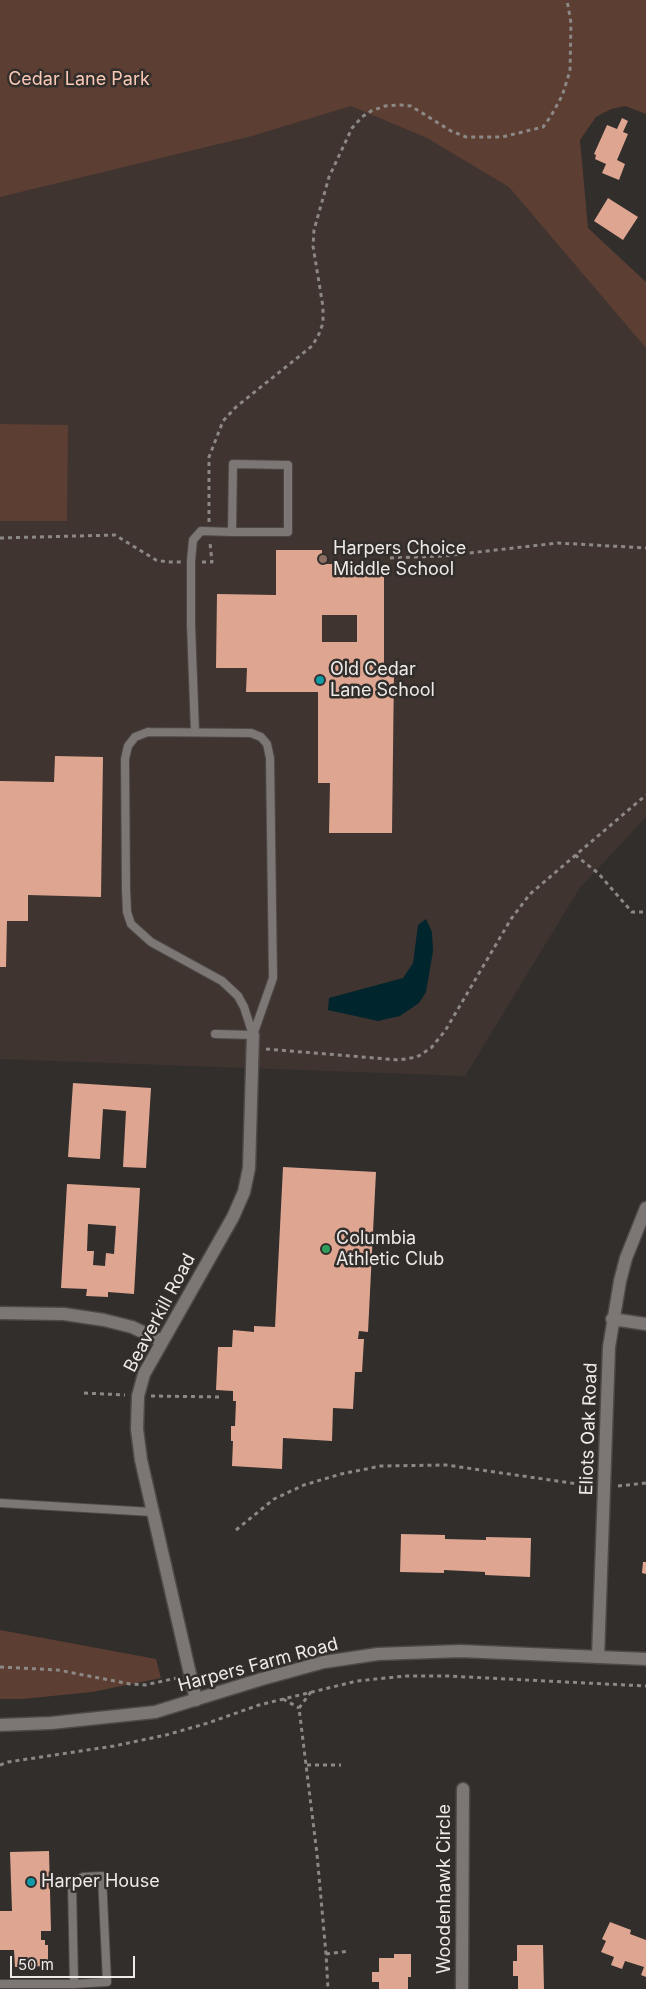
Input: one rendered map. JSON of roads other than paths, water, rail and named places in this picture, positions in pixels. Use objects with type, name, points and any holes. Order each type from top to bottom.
[{"type":"street","name":"Beaverkill Road","points":[[196,1700],[141,1460],[137,1429],[138,1396],[144,1374],[233,1217],[244,1192],[249,1168],[253,1035]]},
{"type":"street","name":"Eliots Oak Road","points":[[598,1657],[609,1347],[612,1319],[626,1258],[646,1208]]},
{"type":"street","points":[[0,1313],[64,1314],[104,1320],[132,1327],[162,1341]]},
{"type":"street","points":[[612,1319],[646,1324]]},
{"type":"street","name":"Harpers Farm Road","points":[[0,1725],[51,1723],[155,1712],[324,1662],[378,1654],[460,1651],[646,1659]]},
{"type":"street","name":"Woodenhawk Circle","points":[[462,1989],[463,1789]]},
{"type":"lane","points":[[195,732],[191,561],[193,540],[201,531],[232,532],[288,532],[288,465],[233,464],[232,532]]},
{"type":"lane","points":[[148,732],[251,733],[261,737],[266,744],[270,758],[273,978],[253,1035],[244,1007],[238,996],[222,981],[151,942],[131,924],[127,912],[125,759],[128,746],[135,737],[148,732]]},
{"type":"lane","points":[[215,1034],[253,1035]]},
{"type":"lane","points":[[0,1503],[152,1512]]},
{"type":"lane","points":[[0,1984],[74,1984],[107,1982],[102,1876],[83,1877],[72,1884],[74,1984]]},
{"type":"water","points":[[426,919],[432,932],[433,951],[426,992],[419,1003],[400,1016],[378,1021],[328,1010],[329,998],[403,978],[413,963],[418,925]]},
{"type":"place","name":"Harpers Choice Middle School","points":[[323,559]]},
{"type":"place","name":"Old Cedar Lane School","points":[[320,680]]},
{"type":"place","name":"Columbia Athletic Club","points":[[326,1249]]},
{"type":"place","name":"Harper House","points":[[31,1882]]},
{"type":"park label","name":"Cedar Lane Park","points":[[79,80]]}]
